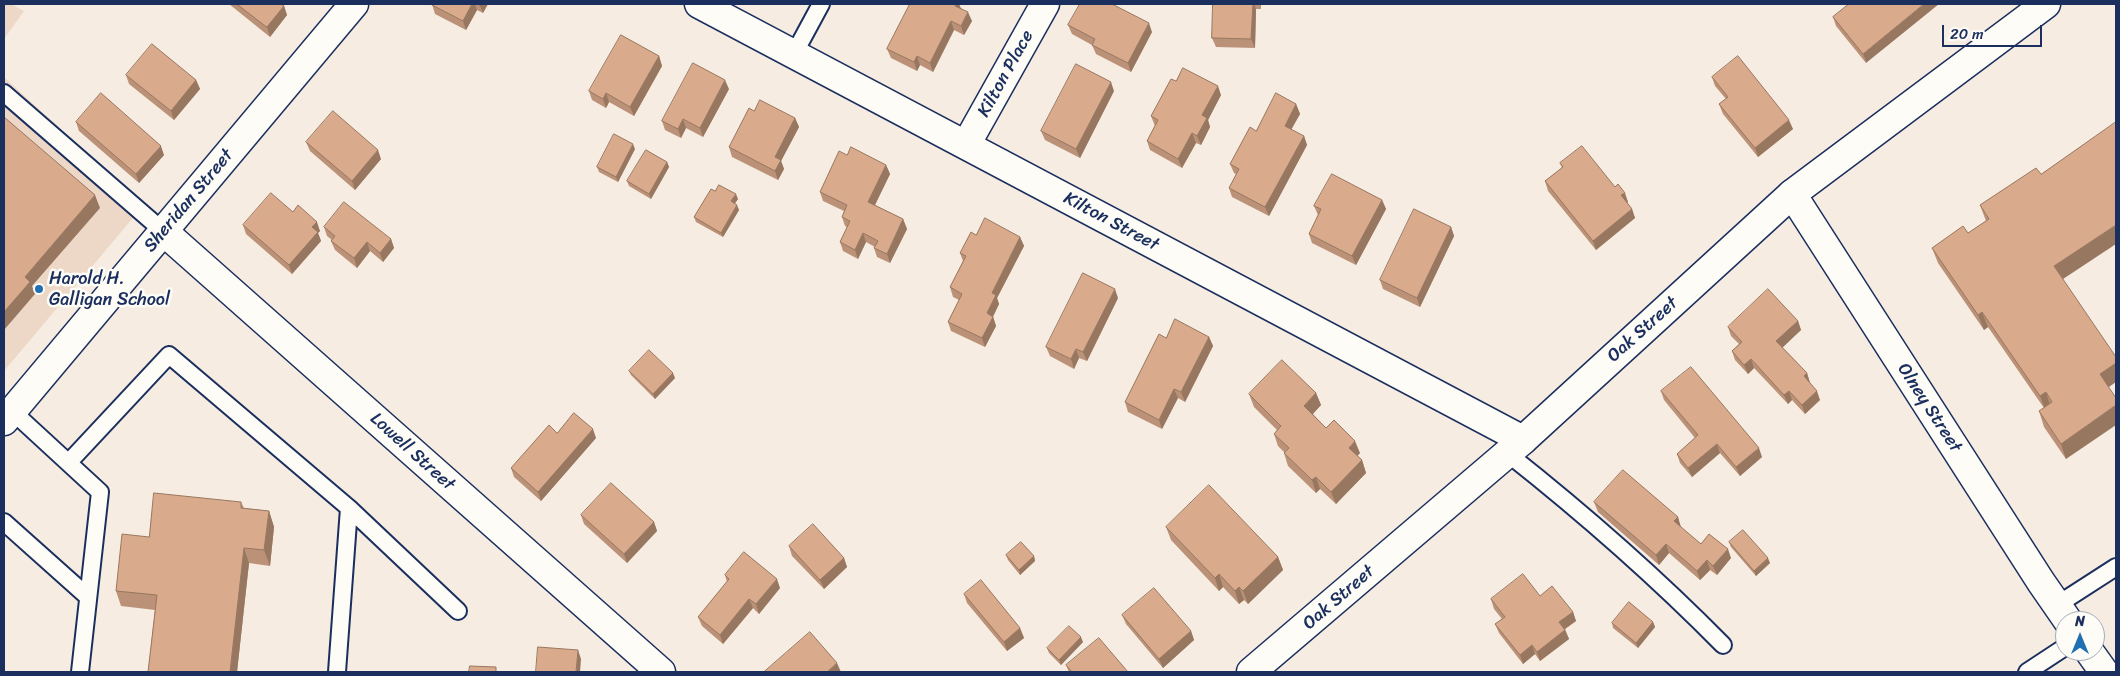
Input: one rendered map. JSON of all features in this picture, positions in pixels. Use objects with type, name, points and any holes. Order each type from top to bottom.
[{"type":"street","name":"Sheridan Street","points":[[8,416],[354,4]]},
{"type":"street","name":"Kilton Street","points":[[700,4],[966,145],[1515,446]]},
{"type":"street","name":"Kilton Place","points":[[966,145],[1045,4]]},
{"type":"street","name":"Oak Street","points":[[1251,672],[1515,446],[1792,194],[2046,4]]},
{"type":"street","name":"Olney Street","points":[[1792,194],[2061,611]]},
{"type":"street","name":"Lowell Street","points":[[163,231],[661,672]]},
{"type":"street","points":[[2096,661],[2104,672]]},
{"type":"lane","points":[[794,54],[822,4]]},
{"type":"lane","points":[[4,93],[163,231]]},
{"type":"lane","points":[[69,462],[169,355],[349,508],[458,611]]},
{"type":"lane","points":[[8,416],[69,462],[100,492],[80,672]]},
{"type":"lane","points":[[1515,446],[1564,498],[1668,589],[1723,645]]},
{"type":"lane","points":[[337,672],[349,508]]},
{"type":"lane","points":[[4,522],[88,598]]},
{"type":"lane","points":[[2064,611],[2116,567]]},
{"type":"lane","points":[[2027,672],[2055,654]]},
{"type":"shaded area","points":[[4,4],[11,4],[24,11],[4,39]]},
{"type":"shaded area","name":"Harold H. Galligan School","points":[[4,77],[143,206],[4,371]]},
{"type":"building","points":[[237,4],[281,4],[284,6],[267,27]]},
{"type":"building","points":[[432,4],[472,4],[463,21]]},
{"type":"building","points":[[910,4],[956,4],[955,6],[968,12],[961,26],[951,21],[930,63],[917,56],[914,62],[887,49]]},
{"type":"building","points":[[1080,4],[1112,4],[1149,23],[1128,63],[1092,45],[1095,39],[1068,25]]},
{"type":"building","points":[[1213,4],[1253,4],[1251,39],[1212,38]]},
{"type":"building","points":[[1849,4],[1924,4],[1863,54],[1833,17]]},
{"type":"building","points":[[621,35],[659,56],[630,107],[606,93],[603,99],[589,91]]},
{"type":"building","points":[[152,44],[196,80],[171,111],[126,75]]},
{"type":"building","points":[[1738,56],[1789,120],[1755,148],[1719,104],[1728,97],[1712,77]]},
{"type":"building","points":[[693,63],[725,80],[700,128],[683,119],[678,129],[662,121]]},
{"type":"building","points":[[1076,64],[1111,82],[1076,149],[1041,131]]},
{"type":"building","points":[[1183,68],[1218,86],[1202,115],[1207,118],[1197,136],[1192,133],[1178,159],[1147,141],[1158,120],[1151,116],[1171,79],[1176,81]]},
{"type":"building","points":[[101,93],[161,146],[136,174],[76,122]]},
{"type":"building","points":[[1276,93],[1296,104],[1285,126],[1304,136],[1265,207],[1229,188],[1239,169],[1230,164],[1250,127],[1256,131]]},
{"type":"building","points":[[760,100],[795,118],[775,157],[781,160],[775,171],[729,147],[749,108],[754,111]]},
{"type":"building","points":[[333,111],[378,150],[352,181],[306,142]]},
{"type":"building","points":[[4,117],[95,195],[25,277],[30,282],[4,312]]},
{"type":"building","points":[[2116,122],[2116,225],[2054,266],[2116,357],[2116,363],[2100,374],[2116,398],[2116,405],[2061,444],[2039,411],[2052,402],[2046,392],[2040,396],[1982,312],[1978,315],[1932,248],[1963,226],[1968,233],[1989,219],[1980,205],[2036,168],[2041,174]]},
{"type":"building","points":[[614,134],[633,144],[616,177],[597,167]]},
{"type":"building","points":[[1582,146],[1615,187],[1618,184],[1625,193],[1621,195],[1632,209],[1593,241],[1545,181],[1563,167],[1560,163]]},
{"type":"building","points":[[851,147],[886,165],[868,202],[903,219],[887,254],[874,248],[878,241],[863,233],[855,250],[840,242],[850,221],[842,217],[847,205],[820,192],[839,151],[847,155]]},
{"type":"building","points":[[646,150],[667,162],[649,194],[627,181]]},
{"type":"building","points":[[1332,174],[1382,200],[1352,256],[1309,234],[1321,209],[1314,206]]},
{"type":"building","points":[[719,185],[736,194],[731,201],[737,205],[721,233],[694,217],[711,189],[715,191]]},
{"type":"building","points":[[271,193],[293,212],[298,205],[317,222],[312,227],[318,232],[289,265],[243,225]]},
{"type":"building","points":[[344,202],[391,239],[380,253],[367,242],[354,258],[331,241],[335,236],[324,227]]},
{"type":"building","points":[[1414,209],[1451,227],[1417,298],[1380,280]]},
{"type":"building","points":[[985,218],[1020,237],[992,293],[996,295],[987,313],[993,317],[982,338],[948,322],[962,294],[950,287],[966,256],[960,253],[971,232],[976,235]]},
{"type":"building","points":[[1083,273],[1115,289],[1083,352],[1076,349],[1071,359],[1046,347]]},
{"type":"building","points":[[1768,289],[1798,321],[1776,341],[1807,373],[1804,376],[1817,391],[1802,405],[1789,391],[1784,395],[1751,359],[1744,365],[1732,351],[1742,342],[1728,327]]},
{"type":"building","points":[[1175,319],[1209,337],[1181,392],[1174,389],[1159,420],[1125,402],[1159,334],[1166,338]]},
{"type":"building","points":[[649,350],[673,373],[653,394],[629,371]]},
{"type":"building","points":[[1282,360],[1316,393],[1304,406],[1326,428],[1334,420],[1355,441],[1349,448],[1362,460],[1331,492],[1316,477],[1312,480],[1284,453],[1289,448],[1274,434],[1281,426],[1249,394]]},
{"type":"building","points":[[1691,367],[1759,448],[1736,467],[1717,444],[1688,468],[1677,454],[1698,435],[1661,391]]},
{"type":"building","points":[[574,413],[593,429],[538,492],[511,468],[549,425],[557,433]]},
{"type":"building","points":[[1623,470],[1678,517],[1674,521],[1701,544],[1709,534],[1728,549],[1713,566],[1707,560],[1697,571],[1666,544],[1656,555],[1594,502]]},
{"type":"building","points":[[611,483],[654,522],[624,554],[581,515]]},
{"type":"building","points":[[1209,485],[1278,557],[1243,591],[1239,587],[1235,591],[1219,574],[1215,578],[1166,527]]},
{"type":"building","points":[[154,493],[241,502],[241,508],[269,511],[264,550],[244,548],[230,672],[148,672],[157,595],[116,591],[122,534],[149,537]]},
{"type":"building","points":[[813,524],[844,558],[820,580],[789,546]]},
{"type":"building","points":[[1743,530],[1768,558],[1754,571],[1729,542]]},
{"type":"building","points":[[1021,542],[1034,556],[1019,570],[1006,555]]},
{"type":"building","points":[[744,552],[777,579],[756,604],[749,599],[720,635],[698,617],[729,579],[725,575]]},
{"type":"building","points":[[1523,574],[1540,596],[1552,586],[1573,612],[1559,622],[1565,630],[1537,652],[1532,645],[1520,655],[1495,624],[1505,617],[1491,599]]},
{"type":"building","points":[[981,580],[1020,628],[1004,642],[964,594]]},
{"type":"building","points":[[1154,588],[1191,631],[1159,659],[1122,615]]},
{"type":"building","points":[[1629,602],[1653,622],[1636,643],[1612,623]]},
{"type":"building","points":[[1069,626],[1081,637],[1059,660],[1047,648]]},
{"type":"building","points":[[810,632],[837,663],[827,672],[764,672]]},
{"type":"building","points":[[1099,638],[1128,672],[1072,672],[1066,665]]},
{"type":"building","points":[[538,647],[578,650],[576,672],[536,672]]},
{"type":"building","points":[[470,666],[496,667],[496,672],[469,672]]},
{"type":"place","name":"Harold H. Galligan School","points":[[39,289]]}]
